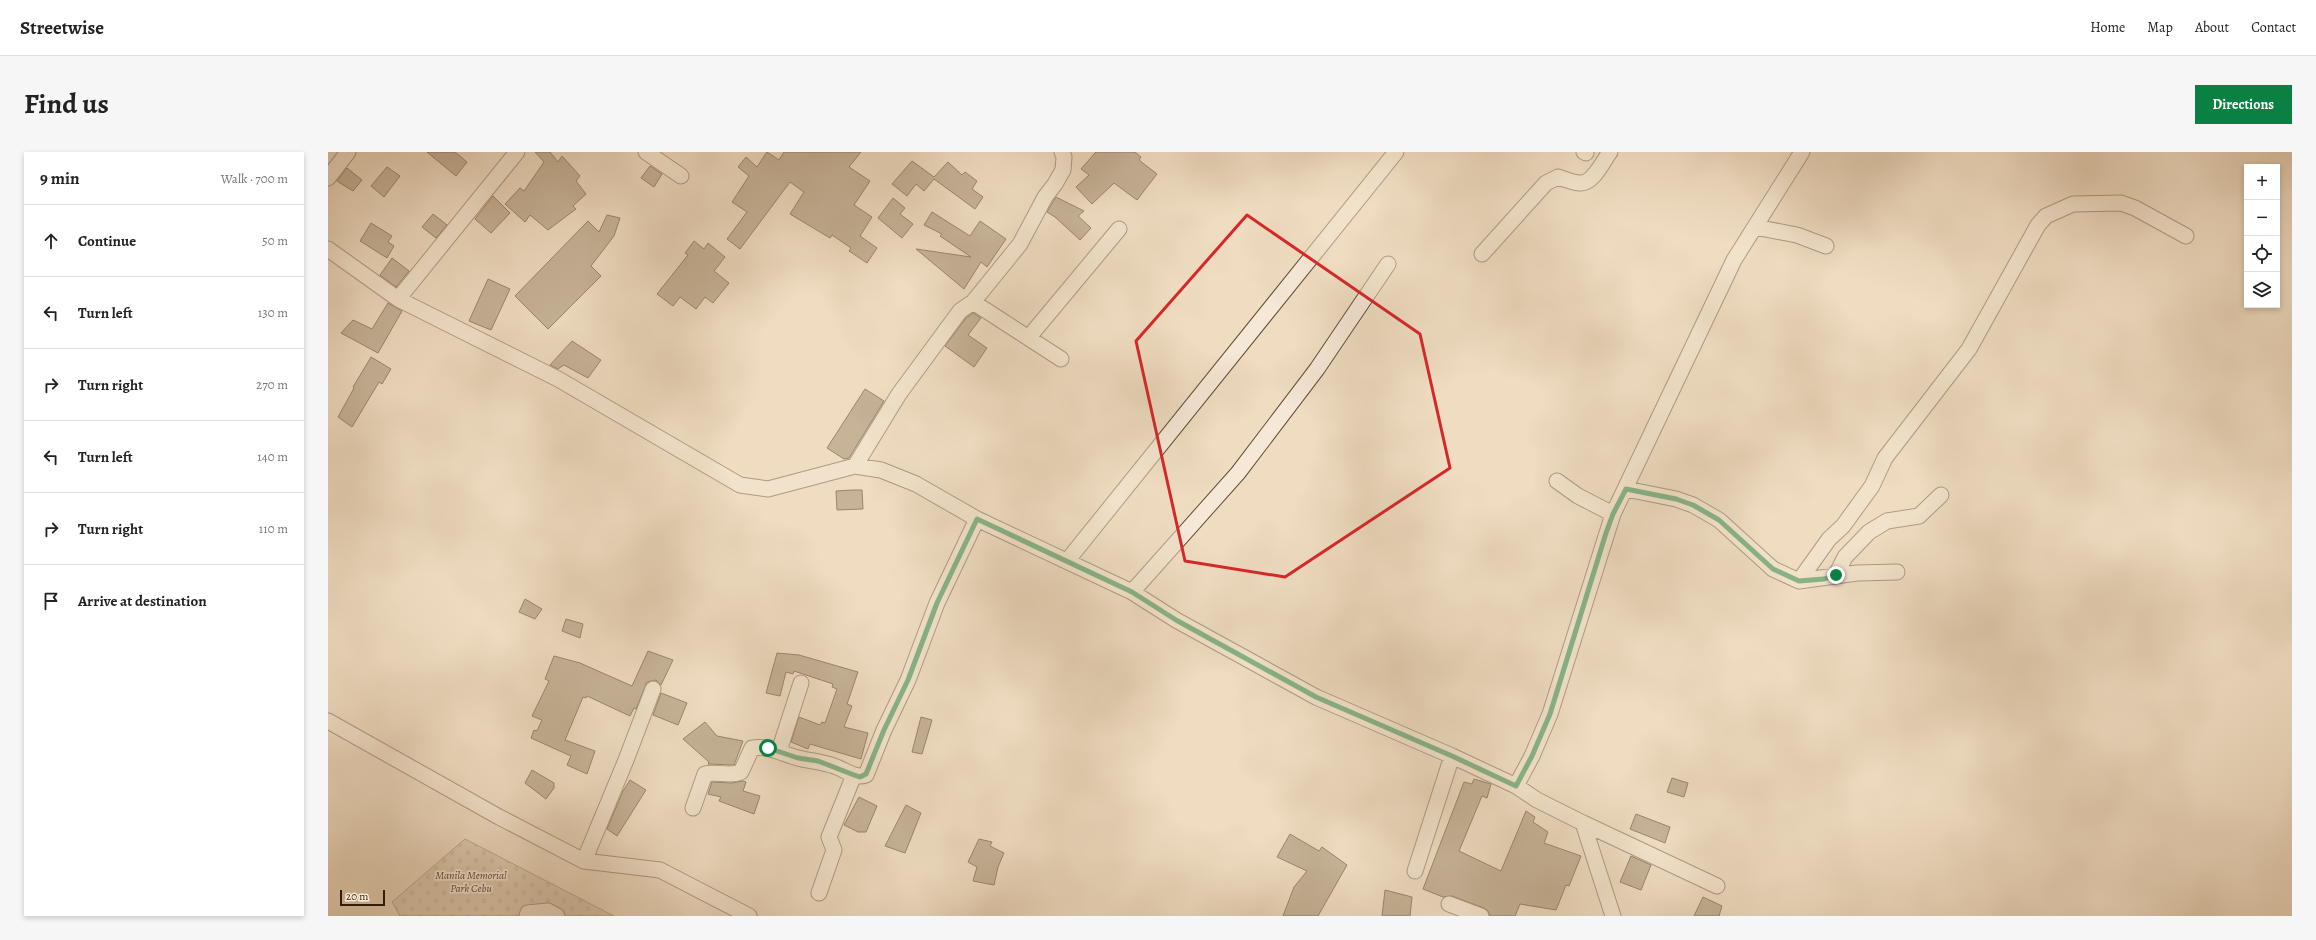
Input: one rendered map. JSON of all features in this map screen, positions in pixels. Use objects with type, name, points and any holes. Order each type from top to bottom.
[{"type":"street","points":[[328,178],[348,152]]},
{"type":"street","points":[[398,298],[517,152]]},
{"type":"street","points":[[646,152],[681,176]]},
{"type":"street","points":[[855,466],[899,394],[960,311],[974,302],[1020,244],[1045,197],[1056,184],[1063,170],[1064,157],[1062,152]]},
{"type":"street","points":[[1067,561],[1396,152]]},
{"type":"street","points":[[1482,254],[1546,183],[1558,177],[1580,184],[1586,182],[1593,176],[1610,152]]},
{"type":"street","points":[[1516,786],[1532,756],[1550,714],[1613,514],[1734,260],[1802,152]]},
{"type":"street","points":[[1799,581],[1830,539],[1843,526],[1872,486],[1885,458],[1969,349],[2038,226],[2046,216],[2073,204],[2121,203],[2135,208],[2186,236]]},
{"type":"street","points":[[1755,226],[1797,235],[1826,246]]},
{"type":"street","points":[[1029,337],[1119,229]]},
{"type":"street","points":[[328,249],[398,298],[558,379],[740,485],[768,489],[855,466],[881,470],[916,484],[977,519],[1132,592],[1176,620],[1316,697],[1452,756],[1516,786],[1537,800],[1583,823],[1718,886]]},
{"type":"street","points":[[1132,592],[1238,473],[1317,369],[1388,264]]},
{"type":"street","points":[[974,302],[1061,359]]},
{"type":"street","points":[[1557,481],[1578,496],[1613,514]]},
{"type":"street","points":[[1626,489],[1676,499],[1693,505],[1719,520],[1773,569],[1799,581],[1824,579],[1836,575],[1897,572]]},
{"type":"street","points":[[1836,575],[1845,557],[1869,532],[1887,521],[1919,516],[1941,494]]},
{"type":"street","points":[[693,808],[705,774],[714,772],[733,775],[741,772],[752,748],[757,747],[778,751],[798,758],[818,761],[860,777],[866,774],[884,730],[908,680],[937,603],[977,519]]},
{"type":"street","points":[[778,751],[801,683]]},
{"type":"street","points":[[584,861],[626,760],[653,689]]},
{"type":"street","points":[[328,720],[499,817],[584,861],[660,870],[749,916]]},
{"type":"street","points":[[1416,871],[1452,756]]},
{"type":"street","points":[[819,893],[834,850],[829,837],[854,775]]},
{"type":"street","points":[[1583,823],[1613,916]]},
{"type":"street","points":[[1449,904],[1481,916]]},
{"type":"street","points":[[527,916],[528,913],[548,912],[557,916]]},
{"type":"highlighted area","points":[[1247,215],[1420,334],[1450,468],[1285,577],[1185,561],[1136,341]]},
{"type":"green space","name":"Manila Memorial Park Cebu","points":[[465,839],[614,916],[400,916],[392,902]]},
{"type":"building","points":[[427,152],[455,152],[467,162],[456,176]]},
{"type":"building","points":[[535,152],[550,152],[558,162],[562,156],[580,176],[576,181],[586,194],[573,206],[576,209],[548,230],[530,215],[525,222],[505,204],[520,188],[524,191],[544,162]]},
{"type":"building","points":[[767,152],[779,160],[784,152],[861,152],[849,167],[870,181],[854,205],[872,217],[860,236],[877,248],[867,263],[849,251],[851,248],[832,235],[830,238],[790,214],[804,192],[790,182],[740,249],[727,239],[747,212],[732,202],[749,176],[738,167],[746,157],[757,167]]},
{"type":"building","points":[[1096,152],[1135,152],[1141,157],[1139,160],[1157,174],[1137,200],[1114,183],[1092,204],[1076,187],[1089,175],[1081,169]]},
{"type":"building","points":[[912,161],[934,177],[948,162],[962,175],[965,172],[977,181],[972,189],[983,197],[975,209],[934,179],[924,191],[916,184],[907,196],[892,184]]},
{"type":"building","points":[[650,166],[662,174],[654,187],[641,178]]},
{"type":"building","points":[[387,167],[400,176],[384,197],[371,186]]},
{"type":"building","points":[[347,168],[362,180],[353,191],[337,181]]},
{"type":"building","points":[[493,196],[510,213],[491,233],[475,219]]},
{"type":"building","points":[[1056,197],[1084,211],[1078,216],[1091,228],[1080,240],[1055,217],[1047,212]]},
{"type":"building","points":[[893,198],[905,208],[900,214],[913,224],[902,238],[878,218]]},
{"type":"building","points":[[932,212],[970,236],[980,221],[1006,239],[987,267],[981,262],[964,289],[916,249],[971,257],[940,236],[942,234],[924,225]]},
{"type":"building","points":[[433,214],[447,225],[436,238],[422,227]]},
{"type":"building","points":[[607,215],[620,218],[614,236],[591,266],[601,276],[548,329],[515,296],[588,221],[599,232]]},
{"type":"building","points":[[371,223],[392,236],[388,242],[394,246],[387,258],[360,241]]},
{"type":"building","points":[[694,241],[704,249],[708,243],[725,257],[714,271],[729,283],[713,303],[705,297],[696,309],[680,297],[673,306],[657,294],[688,255],[685,253]]},
{"type":"building","points":[[392,258],[409,271],[396,287],[380,275]]},
{"type":"building","points":[[488,279],[510,289],[491,330],[469,321]]},
{"type":"building","points":[[388,303],[402,311],[378,353],[341,333],[353,320],[372,329]]},
{"type":"building","points":[[973,313],[981,318],[968,335],[987,348],[974,367],[945,346],[966,318]]},
{"type":"building","points":[[572,341],[601,360],[588,378],[564,365],[558,369],[550,365]]},
{"type":"building","points":[[371,357],[391,369],[382,384],[379,382],[352,427],[338,417],[354,388],[353,387]]},
{"type":"building","points":[[865,389],[884,401],[849,458],[844,459],[827,448]]},
{"type":"building","points":[[862,490],[863,509],[837,510],[836,491]]},
{"type":"building","points":[[525,599],[542,609],[535,619],[519,612]]},
{"type":"building","points":[[566,619],[583,624],[580,638],[562,631]]},
{"type":"building","points":[[648,651],[673,660],[661,685],[656,680],[647,682],[636,709],[634,708],[630,716],[587,696],[586,698],[583,697],[565,740],[595,751],[587,774],[567,765],[571,756],[531,738],[534,730],[537,731],[542,720],[532,716],[549,681],[545,679],[554,656],[580,663],[632,686]]},
{"type":"building","points":[[777,653],[799,655],[858,672],[847,704],[852,706],[844,727],[868,733],[861,759],[810,744],[808,749],[791,742],[799,717],[820,725],[822,722],[825,723],[837,689],[832,687],[833,684],[794,671],[793,674],[786,672],[780,696],[766,693]]},
{"type":"building","points":[[661,693],[687,703],[678,725],[653,715]]},
{"type":"building","points":[[921,717],[932,720],[922,754],[912,752]]},
{"type":"building","points":[[705,722],[717,736],[743,741],[734,765],[708,764],[709,762],[683,739]]},
{"type":"building","points":[[532,770],[554,783],[554,788],[546,799],[525,783]]},
{"type":"building","points":[[1672,778],[1688,783],[1684,797],[1667,792]]},
{"type":"building","points":[[1474,779],[1491,784],[1487,798],[1482,796],[1459,851],[1501,871],[1526,811],[1535,817],[1533,822],[1548,832],[1544,843],[1581,856],[1569,886],[1566,885],[1556,910],[1520,904],[1515,916],[1490,916],[1488,911],[1484,908],[1452,896],[1443,897],[1423,889],[1464,782],[1472,784]]},
{"type":"building","points":[[630,780],[646,790],[617,836],[607,829],[623,791]]},
{"type":"building","points":[[743,781],[746,782],[743,791],[760,796],[754,814],[719,801],[721,797],[708,794],[712,782],[732,783]]},
{"type":"building","points":[[859,797],[877,806],[866,832],[858,832],[844,825]]},
{"type":"building","points":[[906,805],[921,813],[905,853],[885,846]]},
{"type":"building","points":[[1636,814],[1670,827],[1665,843],[1630,829]]},
{"type":"building","points":[[1290,834],[1319,851],[1322,847],[1347,865],[1318,916],[1283,916],[1294,887],[1307,871],[1277,857]]},
{"type":"building","points":[[979,839],[992,842],[990,846],[1004,853],[998,867],[994,885],[973,881],[977,867],[968,862]]},
{"type":"building","points":[[1631,856],[1651,865],[1641,890],[1620,882]]},
{"type":"building","points":[[1385,890],[1412,897],[1410,916],[1382,916]]},
{"type":"building","points":[[1703,897],[1722,906],[1719,916],[1694,916]]},
{"type":"route","points":[[768,748],[798,758],[818,761],[845,770],[860,777],[866,774],[884,730],[908,680],[937,603],[977,519],[1132,592],[1176,620],[1316,697],[1414,741],[1452,756],[1516,786],[1532,756],[1550,714],[1606,533],[1613,514],[1626,489],[1676,499],[1693,505],[1719,520],[1773,569],[1799,581],[1824,579],[1836,575]]}]
